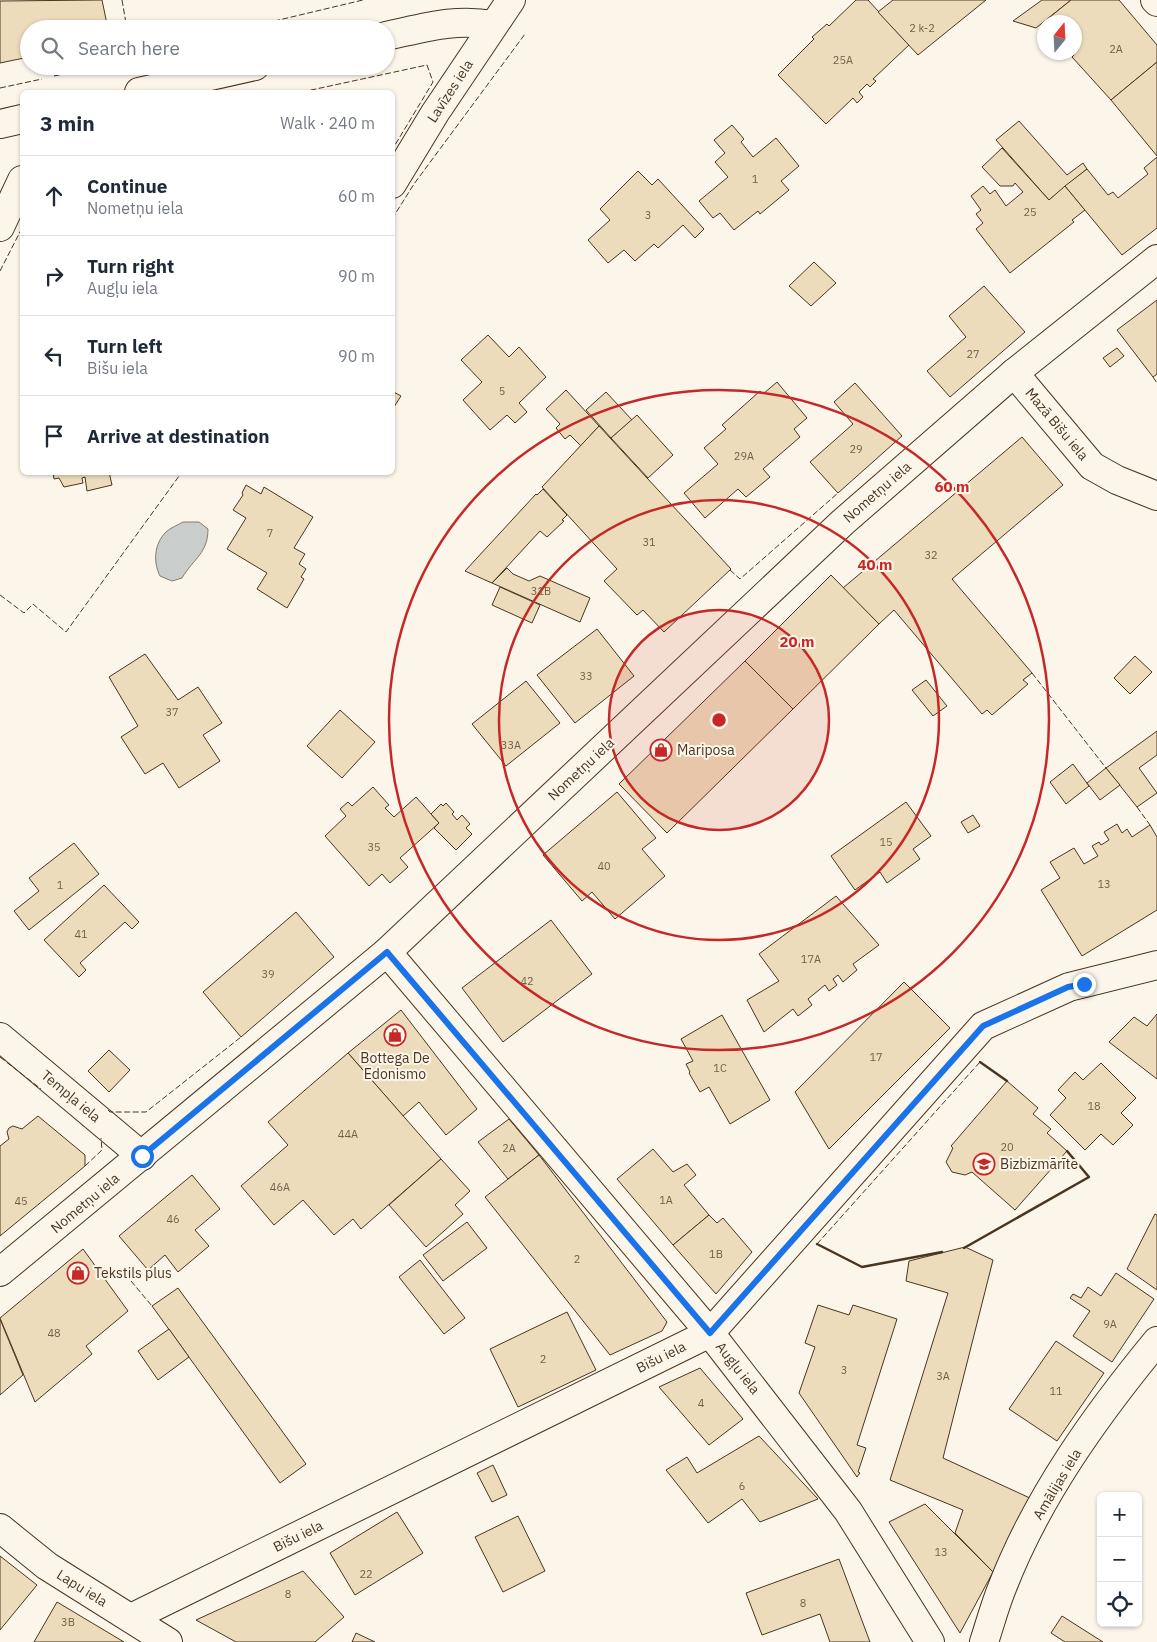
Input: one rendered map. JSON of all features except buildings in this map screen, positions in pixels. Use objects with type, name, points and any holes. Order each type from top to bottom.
[{"type":"street","name":"Lavīzes iela","points":[[395,179],[493,24],[512,0]]},
{"type":"street","points":[[395,34],[452,22],[473,21],[493,24]]},
{"type":"street","points":[[148,90],[215,75]]},
{"type":"street","points":[[0,124],[20,119]]},
{"type":"street","points":[[0,227],[20,184]]},
{"type":"street","name":"Nometņu iela","points":[[0,1272],[387,952],[843,522],[1014,373],[1157,259]]},
{"type":"street","name":"Mazā Bišu iela","points":[[1014,373],[1092,466],[1117,480],[1157,496]]},
{"type":"street","name":"Augļu iela","points":[[387,952],[710,1333],[848,1511],[930,1642]]},
{"type":"street","name":"Bišu iela","points":[[131,1618],[710,1333],[983,1026],[1068,987],[1157,965]]},
{"type":"street","name":"Tempļa iela","points":[[0,1037],[142,1156]]},
{"type":"street","name":"Amālijas iela","points":[[984,1642],[1002,1587],[1040,1507],[1110,1398],[1157,1341]]},
{"type":"street","name":"Lapu iela","points":[[0,1528],[47,1566],[168,1642]]},
{"type":"shaded area","points":[[183,522],[199,522],[208,529],[206,544],[182,578],[172,581],[160,576],[156,565],[156,553],[159,542],[166,532]]},
{"type":"fence","points":[[122,0],[125,20]]},
{"type":"fence","points":[[279,20],[363,0]]},
{"type":"fence","points":[[395,214],[414,184],[525,34]]},
{"type":"fence","points":[[395,72],[427,65],[433,82],[395,145]]},
{"type":"fence","points":[[54,76],[59,75]]},
{"type":"fence","points":[[311,90],[381,75]]},
{"type":"fence","points":[[0,88],[42,79]]},
{"type":"fence","points":[[0,271],[20,232]]},
{"type":"fence","points":[[1153,377],[1157,383]]},
{"type":"fence","points":[[0,595],[24,613],[33,604],[66,632],[180,475]]},
{"type":"fence","points":[[730,570],[740,579],[838,493]]},
{"type":"fence","points":[[1032,673],[1106,768]]},
{"type":"fence","points":[[1137,807],[1150,825]]},
{"type":"fence","points":[[108,1110],[110,1112],[146,1112],[241,1037]]},
{"type":"fence","points":[[0,1057],[41,1089]]},
{"type":"fence","points":[[817,1244],[980,1062]]},
{"type":"fence","points":[[85,1166],[102,1150],[101,1138]]},
{"type":"fence","points":[[131,1281],[152,1306]]},
{"type":"wall","points":[[980,1062],[1007,1081]]},
{"type":"wall","points":[[964,1248],[1089,1177],[1067,1151]]},
{"type":"wall","points":[[817,1244],[862,1267],[942,1252]]},
{"type":"place","name":"Mariposa","points":[[661,750]]},
{"type":"place","name":"Bottega De Edonismo","points":[[395,1035]]},
{"type":"place","name":"Bizbizmārīte","points":[[984,1164]]},
{"type":"place","name":"Tekstils plus","points":[[78,1273]]},
{"type":"route","points":[[142,1156],[387,952],[710,1333],[983,1026],[1068,987],[1084,984]]}]
